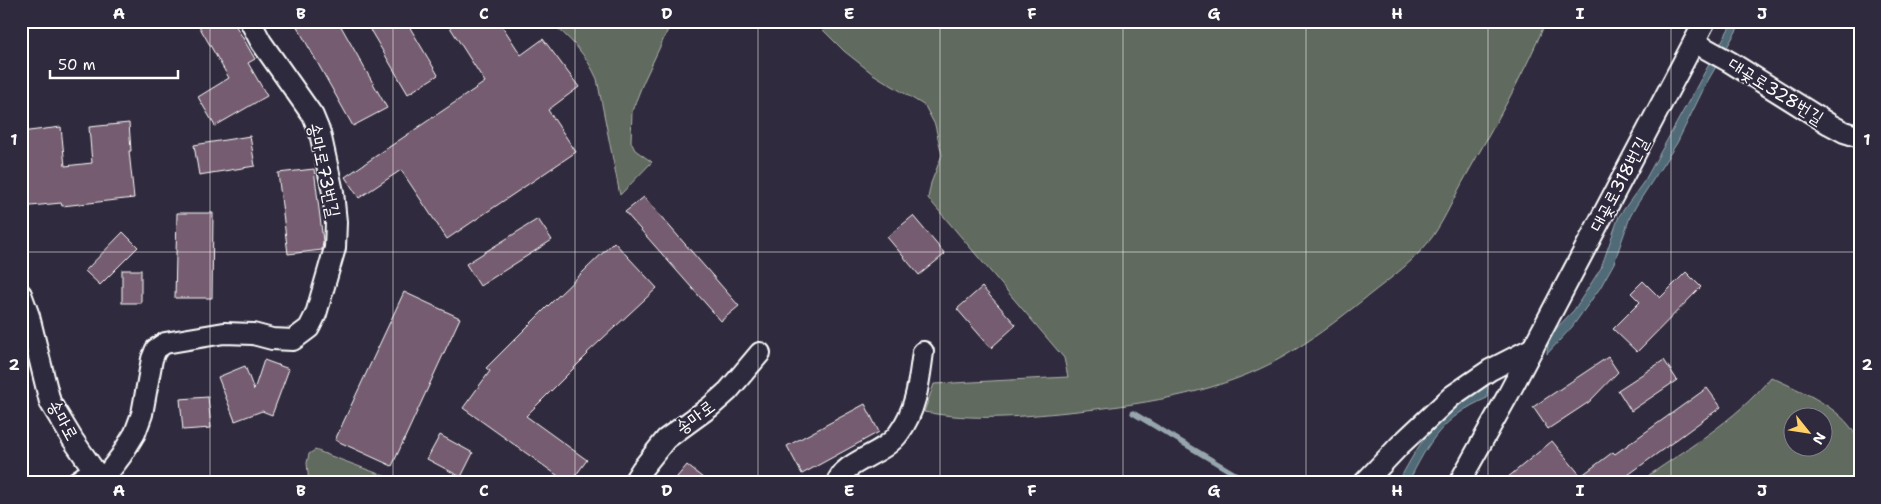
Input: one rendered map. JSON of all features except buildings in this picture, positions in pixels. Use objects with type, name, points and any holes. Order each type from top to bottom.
[{"type":"street","name":"송마로73번길","points":[[75,483],[100,478],[121,456],[136,433],[142,414],[152,359],[156,349],[165,343],[224,333],[253,334],[272,340],[293,340],[309,328],[316,314],[335,248],[336,222],[333,192],[320,132],[309,109],[261,42],[250,21]]},
{"type":"street","name":"대곶로318번길","points":[[1459,483],[1700,46],[1705,21]]},
{"type":"street","name":"대곶로328번길","points":[[1700,46],[1730,62],[1829,124],[1844,132],[1860,137]]},
{"type":"street","name":"송마로","points":[[21,294],[29,316],[50,402],[73,440],[100,478]]},
{"type":"street","points":[[1364,483],[1379,466],[1452,396],[1490,370],[1533,348]]},
{"type":"street","points":[[837,483],[839,475],[846,468],[883,449],[899,434],[911,412],[917,395],[924,352]]},
{"type":"street","name":"송마로","points":[[633,483],[642,468],[666,439],[710,407],[728,391],[760,353]]},
{"type":"green space","points":[[549,21],[672,21],[632,111],[631,142],[635,150],[652,162],[620,195],[597,79],[577,47]]},
{"type":"green space","points":[[814,21],[1546,21],[1508,100],[1433,236],[1403,268],[1309,340],[1285,356],[1248,374],[1198,391],[1173,397],[1068,412],[1014,417],[960,417],[924,412],[934,384],[1068,377],[1064,358],[928,198],[931,183],[942,155],[935,125],[925,106],[873,74],[844,51]]},
{"type":"green space","points":[[1771,377],[1822,403],[1826,406],[1784,406],[1784,456],[1834,456],[1834,411],[1854,432],[1859,444],[1861,457],[1860,483],[1638,483],[1709,434],[1742,407]]},
{"type":"green space","points":[[315,450],[395,480],[397,483],[309,483],[307,463],[309,454]]},
{"type":"water","points":[[1733,21],[1742,21],[1706,84],[1677,143],[1630,217],[1614,263],[1600,288],[1572,327],[1547,354],[1548,337],[1574,310],[1601,268],[1619,216],[1645,180]]},
{"type":"water","points":[[1487,385],[1487,398],[1459,413],[1448,422],[1423,455],[1408,483],[1398,483],[1425,438],[1434,427],[1457,405]]},
{"type":"waterway","points":[[1133,413],[1250,483]]}]
